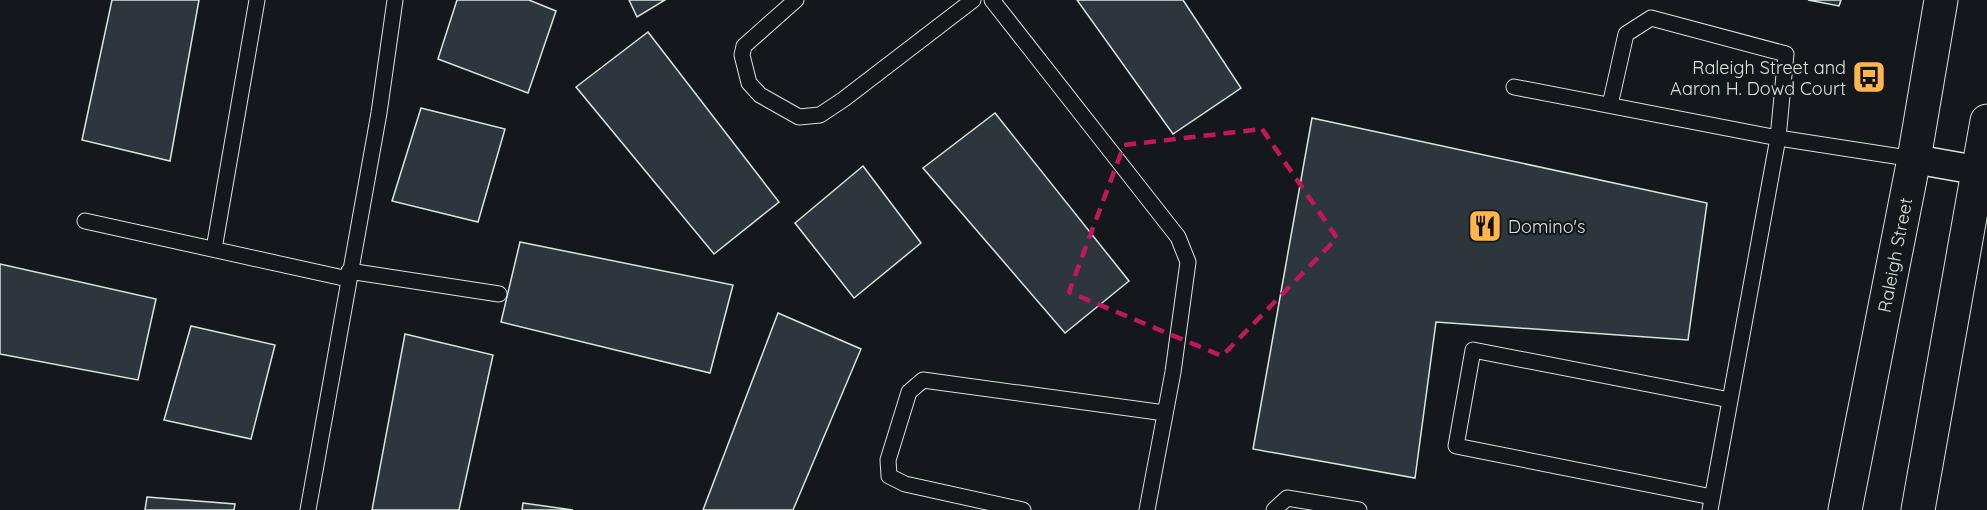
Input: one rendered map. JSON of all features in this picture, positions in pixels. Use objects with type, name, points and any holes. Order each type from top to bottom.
[{"type":"street","name":"Raleigh Street","points":[[1845,510],[1914,159],[1941,0]]},
{"type":"street","points":[[1918,510],[1983,171],[1987,121]]},
{"type":"street","points":[[1914,159],[1983,171]]},
{"type":"lane","points":[[214,249],[257,0]]},
{"type":"lane","points":[[308,510],[379,113],[395,0]]},
{"type":"lane","points":[[796,0],[744,45],[742,56],[749,83],[760,95],[799,117],[820,115],[844,99],[973,0]]},
{"type":"lane","points":[[992,0],[1178,237],[1188,262],[1165,413],[1147,510]]},
{"type":"lane","points":[[1610,105],[1626,34],[1652,18],[1786,54],[1778,138],[1711,504],[1456,446],[1473,350],[1730,400]]},
{"type":"lane","points":[[1514,87],[1778,138],[1914,159]]},
{"type":"lane","points":[[85,221],[349,275],[499,294]]},
{"type":"lane","points":[[1023,510],[905,484],[889,476],[888,460],[909,393],[923,380],[1165,413]]},
{"type":"lane","points":[[1274,510],[1287,498],[1359,510]]},
{"type":"highlighted area","points":[[1262,129],[1337,238],[1222,356],[1069,292],[1124,145]]},
{"type":"building","points":[[112,0],[199,0],[170,161],[82,140]]},
{"type":"building","points":[[457,0],[529,0],[556,11],[528,93],[438,59]]},
{"type":"building","points":[[629,0],[665,0],[637,17]]},
{"type":"building","points":[[1077,0],[1183,0],[1241,88],[1173,134]]},
{"type":"building","points":[[1808,0],[1841,0],[1839,6]]},
{"type":"building","points":[[648,32],[779,202],[714,254],[576,87]]},
{"type":"building","points":[[421,108],[505,129],[478,222],[392,201]]},
{"type":"building","points":[[995,113],[1129,281],[1065,333],[923,168]]},
{"type":"building","points":[[1312,118],[1707,203],[1688,340],[1436,322],[1415,478],[1253,449]]},
{"type":"building","points":[[863,166],[921,243],[854,298],[795,223]]},
{"type":"building","points":[[520,242],[733,285],[710,373],[501,322]]},
{"type":"building","points":[[0,264],[156,299],[138,380],[0,354]]},
{"type":"building","points":[[778,313],[861,349],[793,510],[703,510]]},
{"type":"building","points":[[191,326],[275,345],[251,439],[164,420]]},
{"type":"building","points":[[405,334],[493,355],[459,510],[372,510]]},
{"type":"building","points":[[147,497],[235,504],[234,510],[145,510]]},
{"type":"building","points":[[523,503],[573,510],[522,510]]},
{"type":"place","name":"Raleigh Street and Aaron H. Dowd Court","points":[[1869,77]]},
{"type":"place","name":"Domino's","points":[[1485,226]]}]
